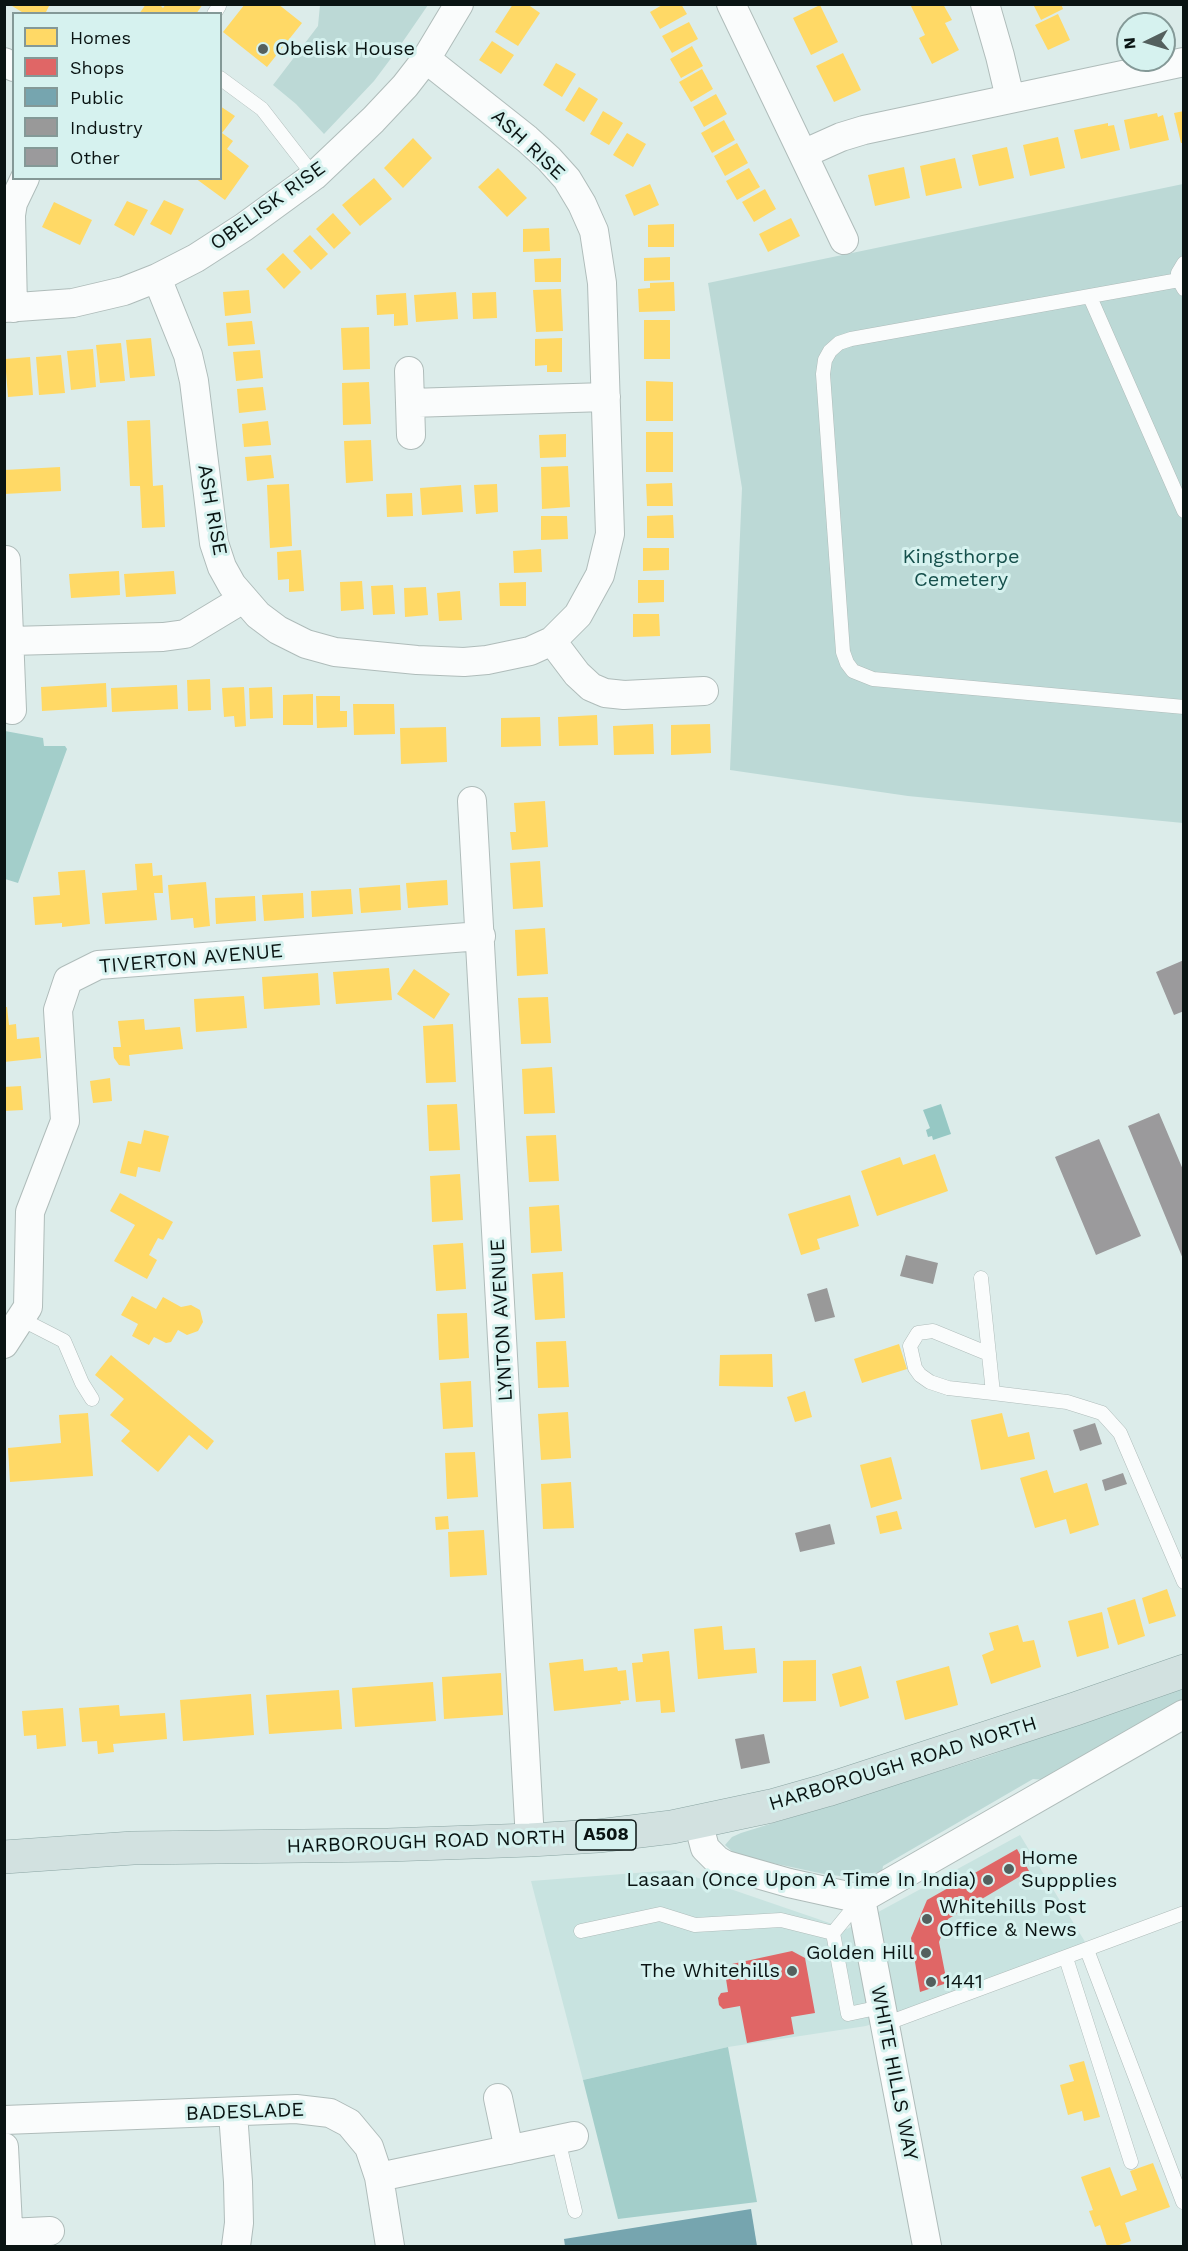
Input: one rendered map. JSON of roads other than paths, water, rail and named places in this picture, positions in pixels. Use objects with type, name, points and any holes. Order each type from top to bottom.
[{"type":"highway","name":"HARBOROUGH ROAD NORTH","points":[[4,1857],[133,1848],[388,1845],[530,1840],[598,1836],[698,1822],[771,1806],[904,1767],[1184,1671]]},
{"type":"street","name":"OBELISK RISE","points":[[24,180],[13,203],[11,215],[9,308],[65,304],[94,299],[124,291],[157,278],[196,258],[244,227],[314,176],[374,120],[405,86],[426,59],[459,4]]},
{"type":"street","points":[[730,4],[844,240]]},
{"type":"street","points":[[985,4],[1010,98]]},
{"type":"street","name":"ASH RISE","points":[[157,278],[188,355],[192,372],[214,543],[222,567],[243,599],[258,615],[278,630],[306,644],[335,652],[464,662],[507,657],[530,651],[552,641],[578,615],[600,575],[610,534],[599,258],[594,231],[567,179],[549,159],[426,59]]},
{"type":"street","points":[[803,154],[841,137],[864,130],[1184,62]]},
{"type":"street","points":[[408,371],[411,435]]},
{"type":"street","points":[[410,403],[606,397]]},
{"type":"street","points":[[6,560],[12,710]]},
{"type":"street","points":[[10,641],[163,637],[185,634],[243,599]]},
{"type":"street","points":[[552,641],[577,674],[591,687],[605,693],[704,691]]},
{"type":"street","name":"LYNTON AVENUE","points":[[472,801],[530,1840]]},
{"type":"street","name":"TIVERTON AVENUE","points":[[4,1344],[28,1307],[30,1212],[65,1121],[58,1010],[68,980],[98,965],[481,936]]},
{"type":"street","points":[[698,1822],[705,1848],[726,1865],[789,1883],[861,1899],[1184,1714]]},
{"type":"street","name":"WHITE HILLS WAY","points":[[861,1899],[927,2247]]},
{"type":"street","points":[[498,2098],[509,2150]]},
{"type":"street","name":"BADESLADE","points":[[4,2120],[296,2109],[330,2113],[349,2123],[363,2138],[374,2158],[390,2247]]},
{"type":"street","points":[[233,2113],[238,2182],[236,2247]]},
{"type":"street","points":[[379,2177],[566,2137]]},
{"type":"street","points":[[4,2147],[8,2240],[51,2239]]},
{"type":"lane","points":[[222,79],[262,109],[314,176]]},
{"type":"lane","points":[[1184,263],[1178,273],[1181,285],[1090,297],[851,339],[839,343],[830,351],[825,360],[823,374],[843,652],[853,671],[873,679],[1184,707]]},
{"type":"lane","points":[[1090,297],[1184,511]]},
{"type":"lane","points":[[981,1278],[993,1393]]},
{"type":"lane","points":[[21,1319],[64,1341],[79,1377],[92,1399]]},
{"type":"lane","points":[[989,1354],[933,1331],[918,1333],[910,1346],[915,1368],[930,1382],[948,1388],[1067,1402],[1102,1413],[1120,1433],[1184,1582]]},
{"type":"lane","points":[[861,1899],[833,1933],[848,2014],[883,2016],[1066,1958],[1184,1913]]},
{"type":"lane","points":[[581,1931],[660,1914],[695,1924],[782,1920],[833,1933]]},
{"type":"lane","points":[[1087,1950],[1183,2202]]},
{"type":"lane","points":[[1066,1958],[1131,2162]]},
{"type":"lane","points":[[566,2137],[575,2211]]},
{"type":"place","name":"Obelisk House","points":[[263,49]]},
{"type":"place","name":"Home Suppplies","points":[[1009,1869]]},
{"type":"place","name":"Lasaan (Once Upon A Time In India)","points":[[988,1880]]},
{"type":"place","name":"Whitehills Post Office & News","points":[[927,1919]]},
{"type":"place","name":"Golden Hill","points":[[926,1953]]},
{"type":"place","name":"The Whitehills","points":[[792,1971]]},
{"type":"place","name":"1441","points":[[931,1982]]},
{"type":"park label","name":"Kingsthorpe Cemetery","points":[[961,568]]}]
